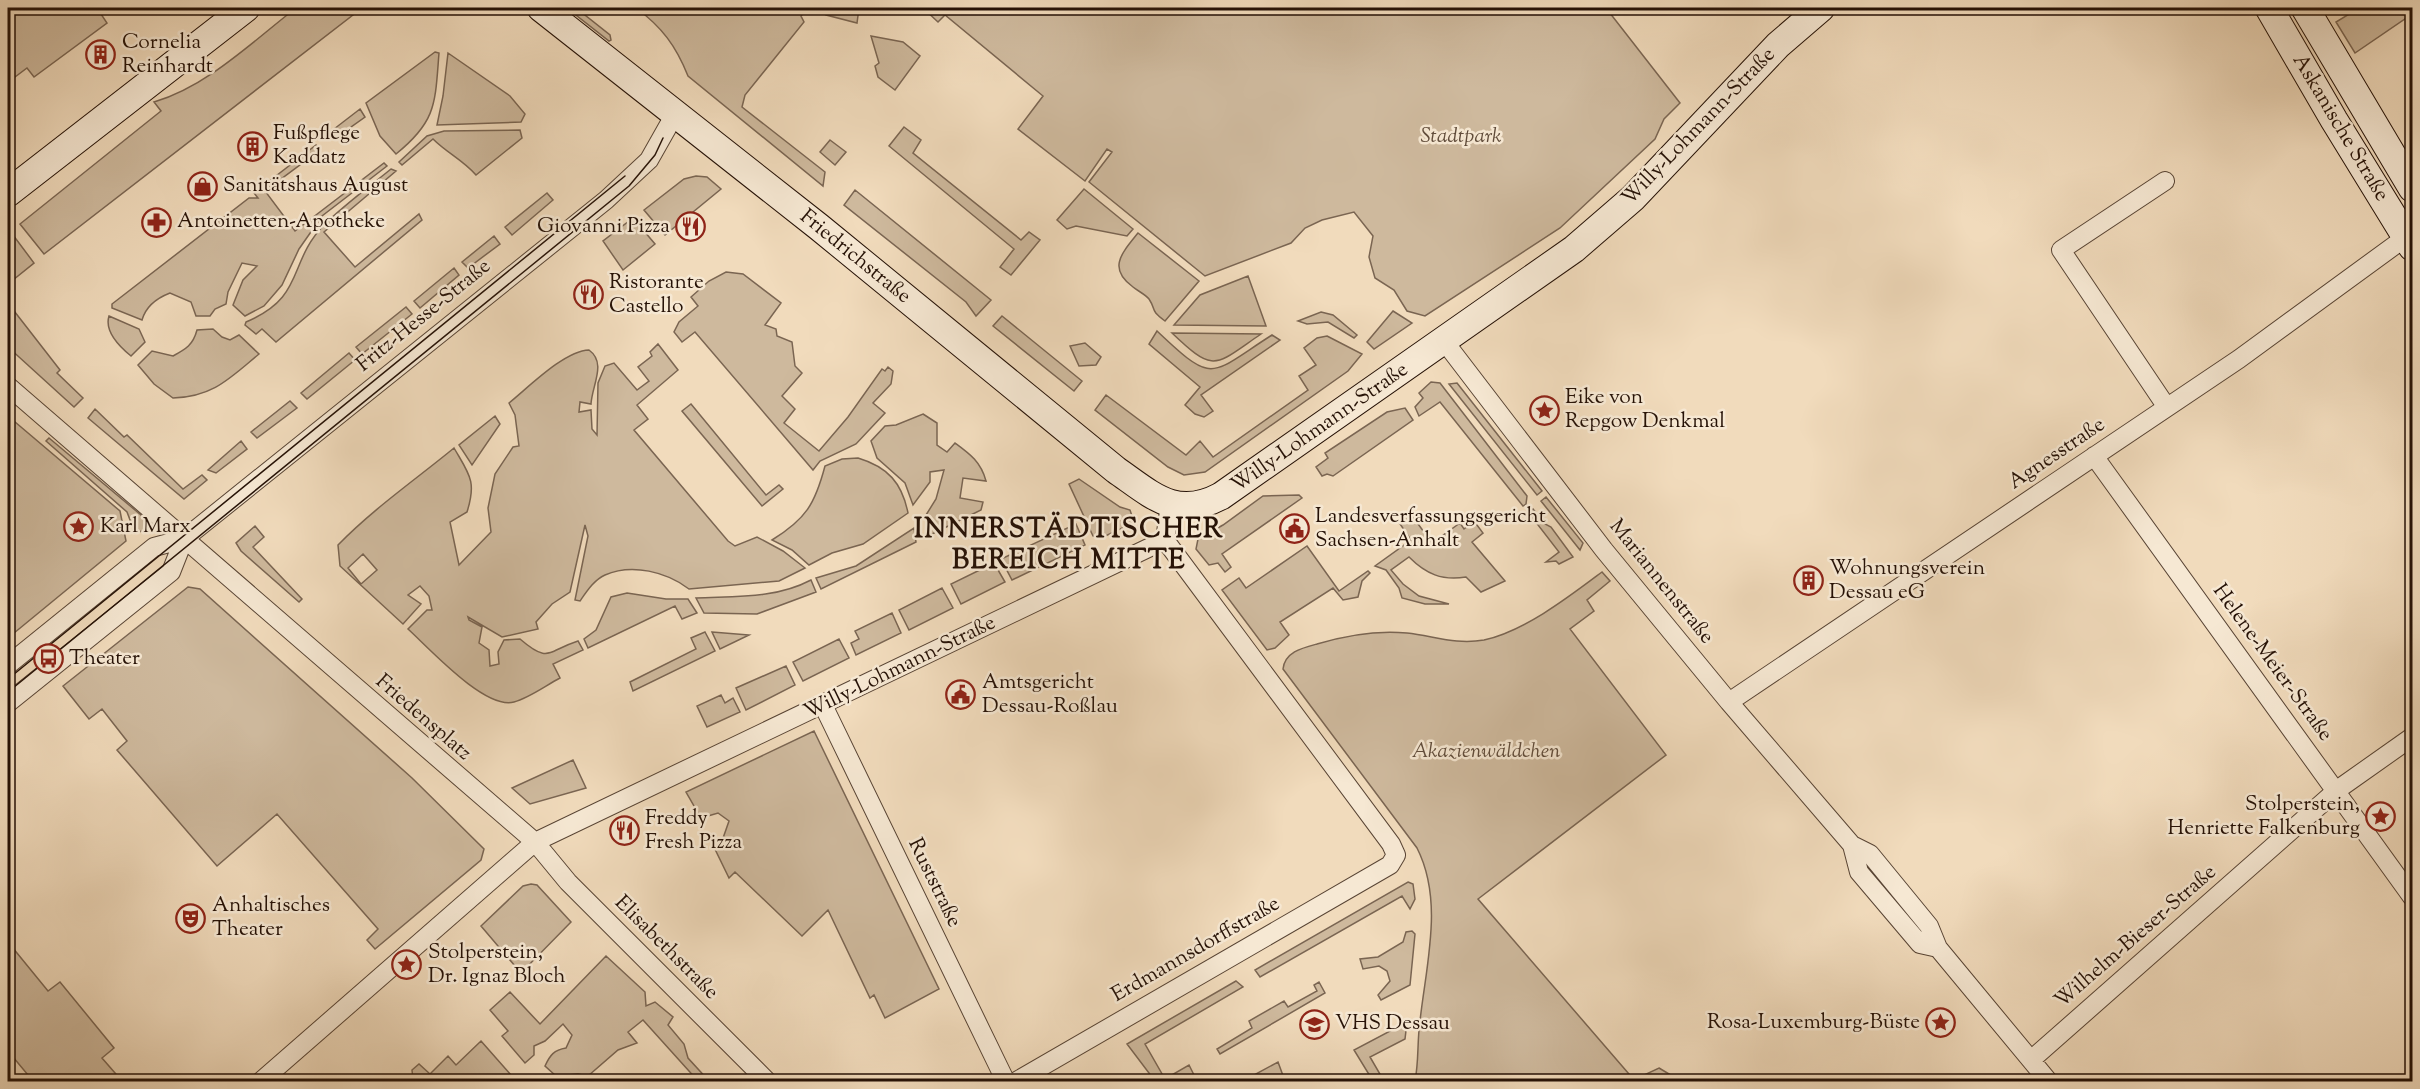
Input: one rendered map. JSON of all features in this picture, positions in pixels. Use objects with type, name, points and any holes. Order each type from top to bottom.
[{"type":"street","points":[[8,193],[246,8]]},
{"type":"street","name":"Friedrichstraße","points":[[541,8],[1116,470],[1146,492],[1170,504]]},
{"type":"street","name":"Willy-Lohmann-Straße","points":[[1170,504],[1196,506],[1221,496],[1574,249],[1633,198],[1778,45],[1821,8]]},
{"type":"street","name":"Askanische Straße","points":[[2269,8],[2409,242]]},
{"type":"street","name":"Askanische Straße","points":[[2305,8],[2412,188]]},
{"type":"street","name":"Fritz-Hesse-Straße","points":[[8,664],[154,547],[184,539],[625,184],[649,160],[675,114]]},
{"type":"street","points":[[2165,181],[2061,250],[2166,406]]},
{"type":"street","name":"Agnesstraße","points":[[1729,702],[2409,242]]},
{"type":"street","name":"Mariannenstraße","points":[[1444,341],[1604,550],[1729,702],[1852,845],[1870,854],[1929,926],[1938,948],[2049,1082]]},
{"type":"street","name":"Friedensplatz","points":[[8,386],[536,842]]},
{"type":"street","name":"Helene-Meier-Straße","points":[[2094,456],[2412,897]]},
{"type":"street","points":[[1165,540],[1170,504]]},
{"type":"street","name":"Fritz-Hesse-Straße","points":[[8,703],[171,572],[184,539]]},
{"type":"street","name":"Willy-Lohmann-Straße","points":[[536,842],[1165,540]]},
{"type":"street","name":"Erdmannsdorffstraße","points":[[1015,1082],[1390,865],[1396,855],[1391,844],[1165,540]]},
{"type":"street","name":"Ruststraße","points":[[823,705],[1006,1082]]},
{"type":"street","name":"Wilhelm-Bieser-Straße","points":[[2031,1060],[2337,790],[2412,737]]},
{"type":"street","points":[[260,1082],[536,842]]},
{"type":"street","name":"Elisabethstraße","points":[[536,842],[568,882],[768,1082]]},
{"type":"green space","points":[[8,8],[97,8],[107,23],[34,77],[27,68],[11,80],[8,76]]},
{"type":"green space","points":[[296,8],[362,8],[44,254],[20,224],[161,111],[154,102],[174,95],[211,74]]},
{"type":"green space","points":[[567,8],[576,8],[610,35],[611,40],[609,41]]},
{"type":"green space","points":[[636,8],[808,8],[801,16],[804,22],[745,95],[742,107],[825,172],[823,186],[688,76],[667,38]]},
{"type":"green space","points":[[814,8],[859,8],[857,23],[826,15]]},
{"type":"green space","name":"Stadtpark","points":[[923,8],[1606,8],[1680,103],[1664,119],[1655,139],[1560,228],[1425,316],[1407,311],[1394,290],[1375,278],[1369,257],[1373,236],[1354,212],[1322,220],[1305,228],[1291,243],[1205,276],[1089,182],[1112,152],[1107,149],[1085,181],[1018,129],[1043,96],[945,15],[938,22]]},
{"type":"green space","points":[[2359,8],[2412,8],[2412,14],[2355,53],[2336,22]]},
{"type":"green space","points":[[871,36],[903,42],[920,56],[895,90],[878,77],[875,66],[879,63]]},
{"type":"green space","points":[[435,52],[439,53],[436,85],[427,121],[396,154],[380,136],[366,103]]},
{"type":"green space","points":[[448,53],[510,96],[525,114],[521,122],[437,125]]},
{"type":"green space","points":[[360,109],[365,117],[334,139],[334,129]]},
{"type":"green space","points":[[904,127],[921,140],[913,153],[1021,240],[1029,232],[1040,240],[1011,275],[1000,267],[1014,249],[889,146]]},
{"type":"green space","points":[[520,130],[522,138],[476,175],[433,139],[402,165],[399,162],[427,136],[444,131]]},
{"type":"green space","points":[[830,140],[846,152],[835,165],[820,152]]},
{"type":"green space","points":[[316,145],[320,150],[265,191],[295,231],[384,163],[387,166],[322,216],[299,249],[282,285],[264,306],[245,316],[233,305],[243,280],[257,266],[242,263],[228,292],[226,304],[215,309],[210,316],[196,316],[191,302],[170,293],[153,303],[142,320],[112,308],[112,304],[249,198],[258,198],[254,193]]},
{"type":"green space","points":[[391,169],[396,171],[324,232],[355,267],[419,214],[422,220],[276,342],[262,329],[256,334],[245,325],[246,322],[278,302],[294,278],[312,239],[324,225]]},
{"type":"green space","points":[[696,176],[707,177],[721,189],[665,235],[644,210],[684,179]]},
{"type":"green space","points":[[1084,189],[1133,229],[1127,236],[1076,226],[1067,229],[1057,220]]},
{"type":"green space","points":[[855,190],[991,300],[976,316],[966,302],[844,205]]},
{"type":"green space","points":[[547,193],[553,200],[512,235],[505,227]]},
{"type":"green space","points":[[633,218],[655,244],[623,270],[603,241]]},
{"type":"green space","points":[[10,231],[34,263],[8,284],[8,233]]},
{"type":"green space","points":[[1138,233],[1199,281],[1165,321],[1155,312],[1148,298],[1125,280],[1119,267],[1123,254]]},
{"type":"green space","points":[[494,236],[500,244],[468,268],[462,262]]},
{"type":"green space","points":[[454,268],[459,275],[420,308],[414,301]]},
{"type":"green space","points":[[726,272],[743,274],[781,303],[765,325],[776,329],[777,336],[792,342],[795,366],[802,373],[782,396],[795,409],[784,423],[819,451],[848,417],[882,369],[885,371],[888,367],[893,371],[891,384],[873,403],[885,413],[856,444],[820,461],[813,470],[695,332],[682,342],[674,332],[679,322],[698,306],[691,297],[709,281]]},
{"type":"green space","points":[[1248,276],[1266,326],[1174,325],[1200,295]]},
{"type":"green space","points":[[11,307],[60,370],[57,373],[83,398],[74,407],[8,347],[8,310]]},
{"type":"green space","points":[[406,307],[412,314],[362,354],[356,347]]},
{"type":"green space","points":[[1393,311],[1412,323],[1374,349],[1367,342]]},
{"type":"green space","points":[[1321,312],[1333,315],[1357,335],[1354,338],[1328,322],[1307,324],[1298,321]]},
{"type":"green space","points":[[109,316],[139,329],[145,342],[131,356],[118,344],[111,333]]},
{"type":"green space","points":[[1002,316],[1082,381],[1074,391],[993,326]]},
{"type":"green space","points":[[213,329],[222,337],[230,340],[239,335],[259,354],[230,378],[210,390],[187,397],[173,398],[154,384],[138,365],[152,351],[173,356],[188,346],[197,330]]},
{"type":"green space","points":[[1157,331],[1191,360],[1202,367],[1213,369],[1236,359],[1272,335],[1280,340],[1201,395],[1213,411],[1204,417],[1195,414],[1185,405],[1200,387],[1149,344]]},
{"type":"green space","points":[[1172,333],[1261,334],[1224,359],[1215,361],[1197,355]]},
{"type":"green space","points":[[1327,336],[1362,354],[1348,371],[1205,472],[1184,475],[1168,467],[1095,410],[1106,395],[1186,455],[1200,441],[1213,457],[1308,390],[1299,376],[1316,365],[1304,348],[1317,338]]},
{"type":"green space","points":[[1085,343],[1101,357],[1096,365],[1079,366],[1070,346]]},
{"type":"green space","points":[[658,344],[678,370],[637,405],[648,419],[634,430],[728,541],[735,546],[757,537],[783,551],[805,568],[779,581],[689,589],[670,578],[649,571],[615,571],[597,580],[580,601],[575,600],[588,536],[585,525],[570,592],[552,604],[536,622],[538,629],[502,637],[468,617],[469,620],[482,627],[479,643],[489,650],[490,666],[499,664],[498,652],[504,640],[520,639],[543,653],[578,641],[583,650],[553,664],[560,678],[525,698],[514,702],[502,702],[488,697],[458,676],[408,629],[427,610],[432,610],[429,596],[420,586],[408,595],[421,604],[403,624],[340,566],[338,545],[380,507],[454,448],[470,478],[471,485],[467,512],[450,522],[459,565],[491,532],[488,508],[495,474],[513,447],[519,446],[515,415],[509,403],[558,363],[569,356],[589,350],[597,361],[597,375],[591,404],[580,402],[579,412],[591,410],[592,429],[597,435],[598,383],[605,366],[614,363],[637,390],[649,381],[638,367],[652,356],[650,352]],"holes":[[[363,554],[377,570],[361,584],[348,568]]]},
{"type":"green space","points":[[349,353],[355,360],[307,399],[301,393]]},
{"type":"green space","points":[[1431,382],[1440,383],[1527,496],[1526,504],[1523,506],[1440,402],[1419,416],[1415,407],[1423,398],[1419,393]]},
{"type":"green space","points":[[1457,383],[1542,491],[1537,495],[1449,384]]},
{"type":"green space","points":[[290,401],[297,408],[257,438],[251,432]]},
{"type":"green space","points":[[691,404],[766,495],[779,485],[783,489],[762,506],[682,411]]},
{"type":"green space","points":[[1405,408],[1413,420],[1333,476],[1327,474],[1322,476],[1316,467],[1328,458],[1325,453],[1387,412]]},
{"type":"green space","points":[[95,409],[124,437],[127,435],[183,489],[202,475],[207,480],[184,499],[88,418]]},
{"type":"green space","points":[[923,414],[937,423],[937,445],[947,452],[955,443],[978,464],[986,481],[963,478],[960,498],[983,502],[981,510],[926,537],[926,515],[936,499],[944,470],[930,472],[930,482],[913,505],[905,483],[877,458],[871,441],[885,426],[896,425]]},
{"type":"green space","points":[[8,416],[120,511],[126,541],[8,638]]},
{"type":"green space","points":[[495,416],[500,424],[472,465],[459,445]]},
{"type":"green space","points":[[49,438],[141,515],[149,529],[135,533],[127,512],[46,441]]},
{"type":"green space","points":[[241,441],[247,449],[216,473],[208,470]]},
{"type":"green space","points":[[858,458],[878,466],[892,478],[902,493],[908,513],[863,544],[832,553],[809,565],[792,550],[772,540],[793,525],[813,501],[825,466],[842,459]]},
{"type":"green space","points":[[1079,479],[1120,507],[1130,510],[1133,519],[1131,524],[1099,539],[1093,536],[1069,484]]},
{"type":"green space","points":[[1299,495],[1302,498],[1222,554],[1231,567],[1225,572],[1218,563],[1209,565],[1196,549],[1198,539],[1223,525],[1263,496]]},
{"type":"green space","points":[[1546,497],[1583,543],[1580,550],[1541,501]]},
{"type":"green space","points":[[1533,509],[1545,524],[1551,527],[1573,557],[1559,564],[1556,561],[1546,562],[1559,552],[1528,512]]},
{"type":"green space","points":[[1410,513],[1432,543],[1460,523],[1464,529],[1474,521],[1483,533],[1472,542],[1505,581],[1481,592],[1466,577],[1449,578],[1435,575],[1409,557],[1391,570],[1403,584],[1419,596],[1449,604],[1425,604],[1402,598],[1399,588],[1386,570],[1375,566],[1411,540],[1398,521]]},
{"type":"green space","points":[[1076,524],[1085,545],[1012,580],[1001,559]]},
{"type":"green space","points":[[255,526],[264,537],[253,547],[302,599],[299,602],[241,551],[236,543]]},
{"type":"green space","points":[[914,528],[916,542],[821,589],[816,578],[856,566]]},
{"type":"green space","points":[[1307,546],[1339,591],[1368,571],[1370,573],[1362,581],[1358,597],[1343,600],[1333,588],[1280,622],[1289,635],[1275,648],[1267,650],[1222,590],[1239,578],[1246,588]]},
{"type":"green space","points":[[994,563],[1005,582],[961,604],[951,584]]},
{"type":"green space","name":"Akazienwäldchen","points":[[1602,572],[1610,581],[1587,600],[1594,611],[1570,629],[1666,755],[1478,899],[1635,1081],[1415,1081],[1431,933],[1430,890],[1425,868],[1417,848],[1283,669],[1284,663],[1300,649],[1362,634],[1395,632],[1454,641],[1484,640],[1531,621]]},
{"type":"green space","points":[[811,580],[816,592],[757,614],[704,613],[696,598],[769,594]]},
{"type":"green space","points":[[188,587],[200,589],[412,778],[484,849],[481,860],[375,949],[367,940],[378,929],[277,814],[217,866],[117,750],[127,741],[102,709],[89,719],[63,686]]},
{"type":"green space","points":[[942,588],[953,608],[909,630],[899,610]]},
{"type":"green space","points":[[627,593],[666,599],[688,599],[697,613],[682,619],[675,606],[588,648],[584,639],[596,630],[611,597]]},
{"type":"green space","points":[[892,613],[901,633],[856,655],[851,643],[859,639],[855,631]]},
{"type":"green space","points":[[705,632],[715,651],[633,691],[630,682],[696,649],[691,638]]},
{"type":"green space","points":[[712,632],[749,635],[720,649]]},
{"type":"green space","points":[[839,639],[849,658],[803,681],[793,662]]},
{"type":"green space","points":[[786,666],[795,685],[746,710],[736,688]]},
{"type":"green space","points":[[721,695],[725,703],[733,698],[740,712],[707,727],[697,706]]},
{"type":"green space","points":[[814,731],[939,989],[885,1018],[874,995],[870,998],[828,910],[802,936],[735,872],[729,878],[712,843],[722,841],[729,821],[718,813],[701,818],[686,792]]},
{"type":"green space","points":[[573,760],[586,788],[530,804],[512,788]]},
{"type":"green space","points":[[1408,882],[1413,884],[1415,899],[1410,909],[1402,896],[1260,977],[1255,970]]},
{"type":"green space","points":[[537,885],[571,922],[521,973],[481,926],[523,886]]},
{"type":"green space","points":[[1412,931],[1415,934],[1410,985],[1381,1000],[1378,995],[1390,981],[1387,971],[1379,966],[1363,969],[1360,959],[1378,957],[1403,942],[1406,932]]},
{"type":"green space","points":[[8,942],[48,991],[60,982],[114,1048],[102,1058],[122,1081],[33,1081],[8,1051]]},
{"type":"green space","points":[[606,956],[645,992],[646,1006],[655,1002],[673,1017],[668,1025],[684,1044],[688,1058],[709,1081],[698,1081],[643,1020],[628,1032],[637,1043],[618,1050],[588,1076],[578,1074],[556,1076],[545,1066],[553,1054],[566,1048],[572,1035],[563,1024],[545,1041],[534,1046],[534,1055],[525,1063],[502,1036],[508,1031],[490,1010],[510,992],[540,1024]]},
{"type":"green space","points":[[1236,981],[1243,987],[1145,1044],[1165,1079],[1189,1065],[1197,1081],[1155,1081],[1127,1044]]},
{"type":"green space","points":[[1319,982],[1325,993],[1220,1054],[1217,1049],[1252,1028],[1249,1021],[1284,1001],[1288,1007],[1317,991],[1314,985]]},
{"type":"green space","points":[[1407,1022],[1405,1039],[1370,1057],[1384,1081],[1373,1081],[1354,1050]]},
{"type":"green space","points":[[481,1041],[511,1075],[504,1081],[415,1082],[413,1079],[412,1070],[419,1064],[430,1074],[448,1056],[456,1065]]},
{"type":"green space","points":[[1278,1062],[1285,1081],[1243,1081]]},
{"type":"green space","points":[[1659,1068],[1679,1081],[1640,1081],[1644,1075]]},
{"type":"tram line","points":[[8,692],[629,186],[655,155],[663,138]]},
{"type":"tram line","points":[[8,679],[625,176]]},
{"type":"place","name":"Cornelia Reinhardt","points":[[101,55]]},
{"type":"place","name":"Fußpflege Kaddatz","points":[[252,146]]},
{"type":"place","name":"Sanitätshaus August","points":[[202,186]]},
{"type":"place","name":"Antoinetten-Apotheke","points":[[156,222]]},
{"type":"place","name":"Giovanni Pizza","points":[[691,227]]},
{"type":"place","name":"Ristorante Castello","points":[[588,295]]},
{"type":"place","name":"Eike von Repgow Denkmal","points":[[1544,410]]},
{"type":"place","name":"Karl Marx","points":[[79,527]]},
{"type":"place","name":"Landesverfassungsgericht Sachsen-Anhalt","points":[[1294,529]]},
{"type":"place","name":"Wohnungsverein Dessau eG","points":[[1808,581]]},
{"type":"place","name":"Theater","points":[[48,659]]},
{"type":"place","name":"Amtsgericht Dessau-Roßlau","points":[[961,695]]},
{"type":"place","name":"Stolperstein, Henriette Falkenburg","points":[[2381,817]]},
{"type":"place","name":"Freddy Fresh Pizza","points":[[624,831]]},
{"type":"place","name":"Anhaltisches Theater","points":[[191,918]]},
{"type":"place","name":"Stolperstein, Dr. Ignaz Bloch","points":[[407,965]]},
{"type":"place","name":"Rosa-Luxemburg-Büste","points":[[1941,1023]]},
{"type":"place","name":"VHS Dessau","points":[[1314,1024]]},
{"type":"district","name":"INNERSTÄDTISCHER BEREICH MITTE","points":[[1069,546]]}]
